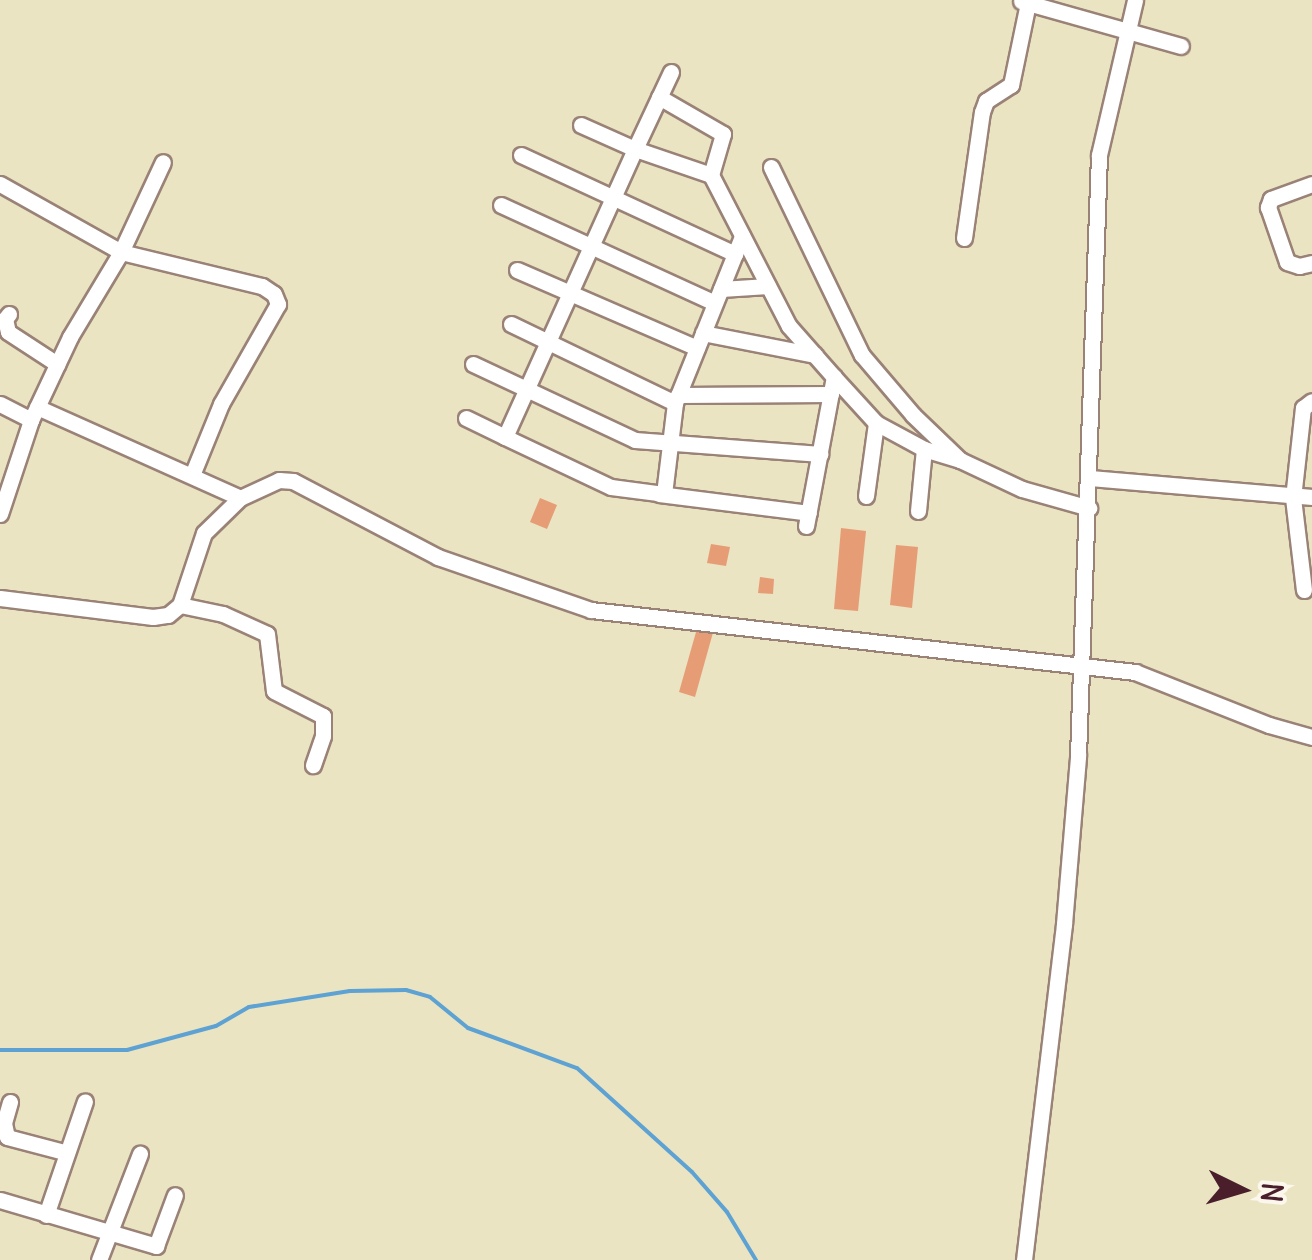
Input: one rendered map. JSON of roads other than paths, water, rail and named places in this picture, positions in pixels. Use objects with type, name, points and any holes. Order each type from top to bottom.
[{"type":"street","points":[[1024,1260],[1064,924],[1084,669],[1099,154],[1135,0]]},
{"type":"street","points":[[964,238],[982,112],[986,100],[1011,85],[1024,2],[1181,46]]},
{"type":"street","points":[[504,436],[671,72]]},
{"type":"street","points":[[660,96],[723,134],[710,175]]},
{"type":"street","points":[[582,125],[710,175],[789,326],[876,423],[924,450],[960,460],[1022,489],[1089,508]]},
{"type":"street","points":[[520,155],[735,254]]},
{"type":"street","points":[[0,514],[34,413],[121,252],[162,162]]},
{"type":"street","points":[[770,166],[862,355],[913,415],[960,460]]},
{"type":"street","points":[[0,184],[121,252],[262,286],[274,294],[278,304],[220,404],[192,475]]},
{"type":"street","points":[[1312,184],[1271,199],[1268,207],[1288,262],[1298,266],[1312,263]]},
{"type":"street","points":[[501,206],[590,248],[718,296],[768,286]]},
{"type":"street","points":[[664,494],[676,399],[742,236]]},
{"type":"street","points":[[517,270],[570,294],[700,340],[816,356]]},
{"type":"street","points":[[9,314],[5,319],[8,332],[58,364]]},
{"type":"street","points":[[511,324],[676,399],[831,394]]},
{"type":"street","points":[[473,364],[635,440],[820,454]]},
{"type":"street","points":[[466,418],[611,487],[807,520],[834,377]]},
{"type":"street","points":[[1304,590],[1306,551],[1292,498],[1306,449],[1303,408],[1312,401]]},
{"type":"street","points":[[0,404],[34,413],[240,498]]},
{"type":"street","points":[[866,496],[876,423]]},
{"type":"street","points":[[918,512],[924,450]]},
{"type":"street","points":[[1090,478],[1312,497]]},
{"type":"street","points":[[0,598],[153,617],[168,615],[180,604],[204,533],[240,498],[279,480],[293,481],[438,558],[591,610],[1146,674],[1269,724],[1312,736]]},
{"type":"street","points":[[631,490],[664,494]]},
{"type":"street","points":[[180,604],[223,614],[267,634],[274,691],[323,716],[323,736],[313,765]]},
{"type":"street","points":[[46,1215],[64,1152],[85,1101]]},
{"type":"street","points":[[10,1102],[4,1123],[7,1137],[64,1152]]},
{"type":"street","points":[[99,1260],[140,1154]]},
{"type":"street","points":[[2,1207],[111,1231],[156,1246],[175,1195]]},
{"type":"waterway","points":[[0,1050],[127,1050],[216,1026],[249,1007],[350,991],[406,990],[430,997],[468,1028],[577,1068],[692,1172],[727,1212],[756,1260]]}]
